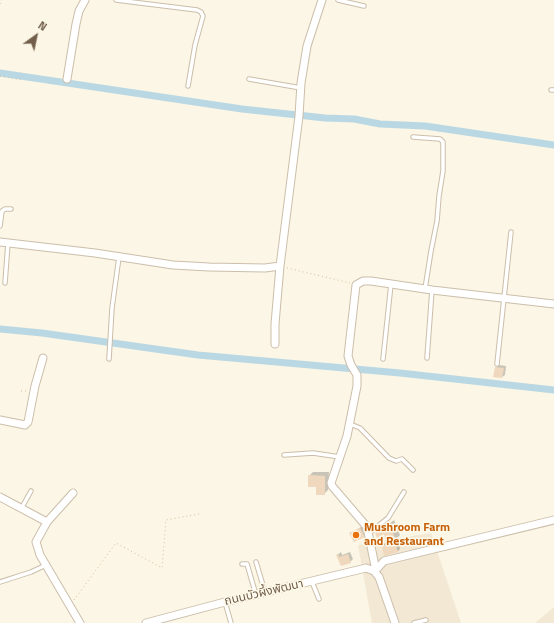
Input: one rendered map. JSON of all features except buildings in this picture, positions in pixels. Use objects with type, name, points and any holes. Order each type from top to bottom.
[{"type":"street","points":[[67,79],[79,10],[84,0]]},
{"type":"street","points":[[275,344],[275,324],[280,266],[301,88],[307,46],[322,0]]},
{"type":"street","points":[[0,242],[173,265],[265,268],[280,266]]},
{"type":"street","points":[[395,623],[376,573],[368,527],[332,486],[333,477],[350,424],[357,386],[357,375],[348,356],[356,285],[363,281],[554,304]]},
{"type":"street","points":[[0,420],[25,425],[28,422],[35,386],[43,358]]},
{"type":"street","points":[[73,493],[47,522],[36,542],[40,555],[80,623]]},
{"type":"street","points":[[0,497],[47,522]]},
{"type":"street","points":[[376,573],[384,561],[554,520]]},
{"type":"street","name":"ถนนบัวผึ้งพัฒนา","points":[[146,623],[256,594],[312,582],[366,568],[376,573]]},
{"type":"lane","points":[[116,0],[197,10],[201,12],[203,16],[188,86]]},
{"type":"lane","points":[[338,0],[364,6]]},
{"type":"lane","points":[[249,80],[301,88]]},
{"type":"lane","points":[[412,137],[440,139],[443,142],[437,221],[431,251],[428,289],[427,358]]},
{"type":"lane","points":[[0,226],[2,211],[4,209],[11,209]]},
{"type":"lane","points":[[497,364],[511,232]]},
{"type":"lane","points":[[5,283],[8,243]]},
{"type":"lane","points":[[109,359],[112,308],[119,257]]},
{"type":"lane","points":[[383,359],[391,284]]},
{"type":"lane","points":[[350,424],[360,428],[389,458],[396,461],[402,459],[413,470]]},
{"type":"lane","points":[[284,455],[313,453],[340,458]]},
{"type":"lane","points":[[21,509],[31,491]]},
{"type":"lane","points":[[368,534],[388,518],[404,492]]},
{"type":"lane","points":[[256,562],[265,592]]},
{"type":"lane","points":[[0,582],[38,570],[46,564]]},
{"type":"lane","points":[[242,564],[247,564],[256,594]]},
{"type":"lane","points":[[312,582],[319,599]]},
{"type":"lane","points":[[225,602],[230,623]]},
{"type":"lane","points":[[414,623],[426,620]]},
{"type":"path","points":[[0,4],[1,0]]},
{"type":"path","points":[[0,76],[23,80]]},
{"type":"path","points":[[280,266],[356,285]]},
{"type":"path","points":[[70,605],[116,543],[162,568],[166,520],[199,514]]},
{"type":"shaded area","points":[[431,533],[461,623],[372,623],[358,545]]},
{"type":"shaded area","points":[[554,607],[554,623],[535,623]]},
{"type":"waterway","points":[[0,73],[242,109],[325,118],[354,119],[380,124],[425,126],[554,145]]},
{"type":"waterway","points":[[0,329],[42,333],[198,355],[400,373],[554,390]]},
{"type":"place","name":"Mushroom Farm and Restaurant","points":[[356,535]]}]
